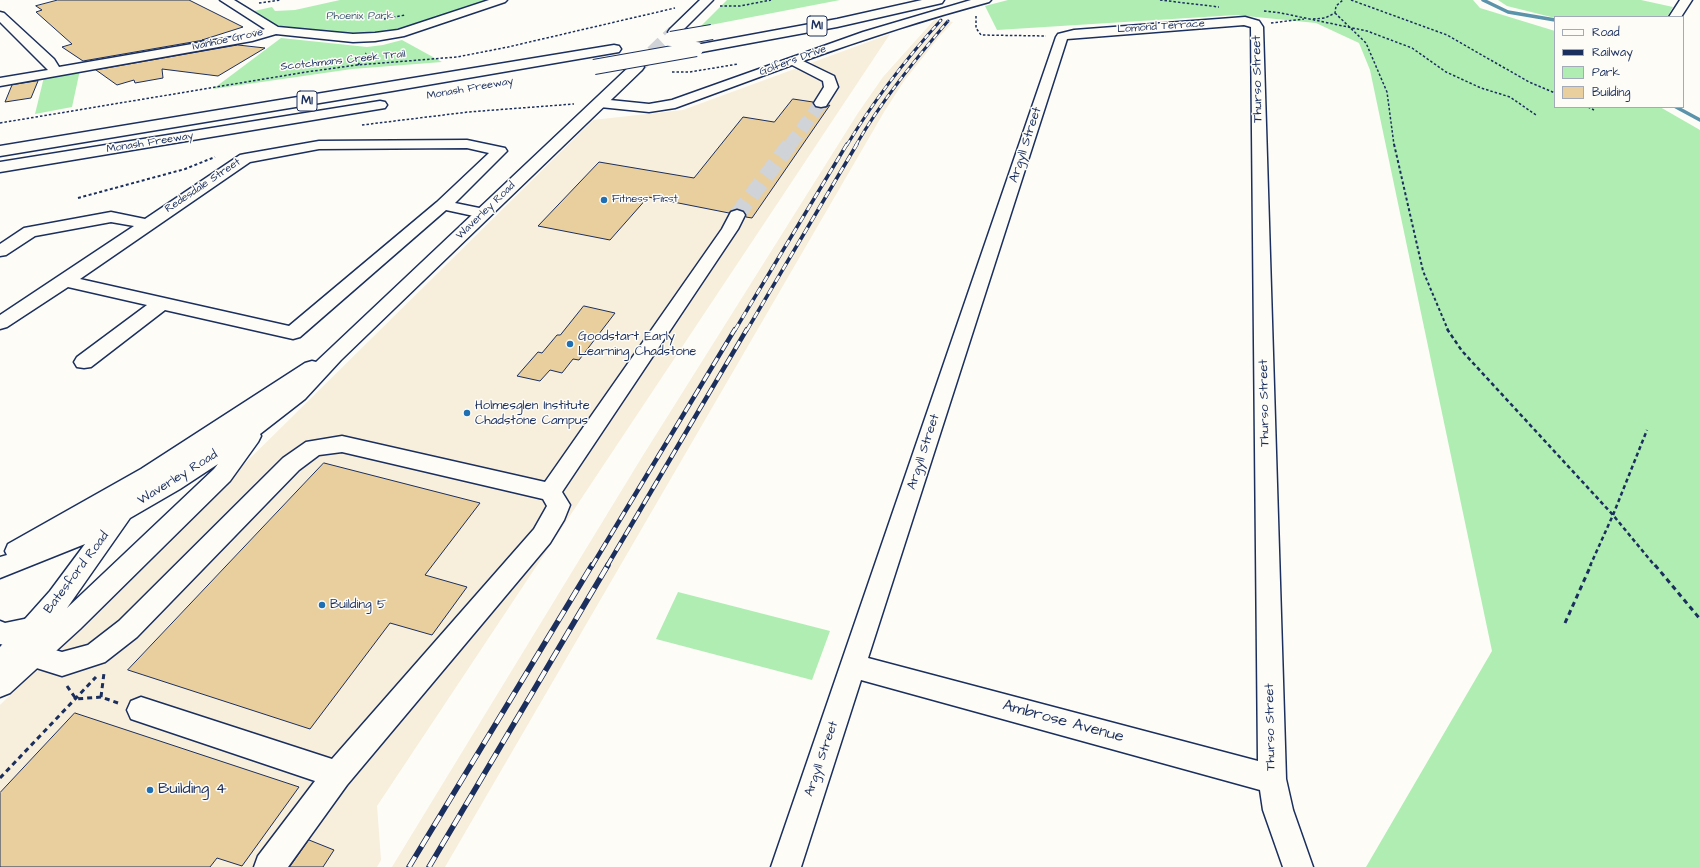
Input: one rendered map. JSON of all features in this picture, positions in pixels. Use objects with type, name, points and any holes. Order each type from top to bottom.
[{"type":"main road","points":[[674,32],[707,0]]},
{"type":"main road","name":"M1","points":[[579,70],[837,23],[938,0]]},
{"type":"main road","points":[[660,41],[727,29]]},
{"type":"main road","name":"Monash Freeway","points":[[0,151],[392,88],[629,46]]},
{"type":"main road","name":"Waverley Road","points":[[0,568],[58,546],[122,512],[195,468],[257,425],[298,394],[334,355],[637,67]]},
{"type":"main road","name":"Monash Freeway","points":[[0,168],[392,103]]},
{"type":"main road","name":"Waverley Road","points":[[0,562],[52,529],[149,476],[279,388],[334,355]]},
{"type":"main road","points":[[0,684],[10,648],[88,605],[227,471],[257,425]]},
{"type":"main road","name":"Batesford Road","points":[[34,628],[81,570],[149,476]]},
{"type":"street","points":[[226,0],[275,30]]},
{"type":"street","name":"Ivanhoe Grove","points":[[0,82],[252,37],[275,30],[342,37],[382,36],[408,30],[501,0]]},
{"type":"street","name":"Golfers Drive","points":[[600,103],[649,108],[675,104],[930,13],[984,0]]},
{"type":"street","points":[[1676,16],[1686,0]]},
{"type":"street","points":[[0,16],[49,62],[56,72]]},
{"type":"street","name":"Lomond Terrace","points":[[1062,37],[1074,34],[1245,21],[1255,24],[1258,19]]},
{"type":"street","name":"Thurso Street","points":[[1258,19],[1272,779],[1278,810],[1298,867]]},
{"type":"street","name":"Argyll Street","points":[[786,867],[1062,37]]},
{"type":"street","points":[[793,62],[828,79],[831,87],[821,103]]},
{"type":"street","name":"Redesdale Street","points":[[0,323],[65,281],[245,158],[319,145],[467,144],[500,151],[443,204]]},
{"type":"street","points":[[65,281],[293,334],[443,204],[483,213]]},
{"type":"street","points":[[550,492],[730,229],[737,215]]},
{"type":"street","points":[[0,251],[30,232],[111,217],[147,224]]},
{"type":"street","points":[[84,362],[161,304]]},
{"type":"street","points":[[10,648],[62,664],[96,654],[128,629],[291,464],[314,448],[342,444],[550,492],[559,505],[556,514],[538,542],[337,775],[270,867]]},
{"type":"street","points":[[10,648],[34,628]]},
{"type":"street","name":"Ambrose Avenue","points":[[853,666],[1272,779]]},
{"type":"street","points":[[141,710],[337,775]]},
{"type":"path","points":[[719,6],[740,6],[771,0]]},
{"type":"path","points":[[1160,0],[1220,7]]},
{"type":"path","points":[[1335,13],[1336,6],[1343,0]]},
{"type":"path","points":[[1351,0],[1447,35],[1529,82],[1554,93]]},
{"type":"path","name":"Scotchmans Creek Trail","points":[[0,123],[68,113],[280,76],[358,66],[433,60],[476,54],[681,7]]},
{"type":"path","points":[[975,12],[976,28],[981,35],[993,36],[1028,34],[1062,37]]},
{"type":"path","points":[[383,20],[410,13]]},
{"type":"path","points":[[1258,19],[1281,13],[1367,31],[1412,48],[1446,72],[1481,88],[1510,97],[1536,115]]},
{"type":"path","points":[[1258,19],[1271,23],[1325,18],[1335,13]]},
{"type":"path","points":[[1335,13],[1366,43],[1387,92],[1396,156],[1423,271],[1447,328],[1462,351],[1613,515],[1700,619]]},
{"type":"path","points":[[358,66],[367,51]]},
{"type":"path","points":[[1590,108],[1594,110]]},
{"type":"path","points":[[1565,623],[1613,515],[1647,430]]},
{"type":"path","points":[[76,699],[101,697],[141,710]]},
{"type":"shaded area","points":[[935,19],[953,22],[904,81],[884,112],[445,867],[392,867],[642,457],[858,113],[883,77]]},
{"type":"shaded area","name":"Holmesglen Institute Chadstone Campus","points":[[890,34],[377,806],[381,860],[377,867],[0,867],[0,705],[593,120],[683,110]]},
{"type":"green space","name":"Phoenix Park","points":[[340,0],[487,0],[401,31],[356,34],[278,29],[250,12],[272,7],[275,11],[295,10]]},
{"type":"green space","points":[[727,0],[840,0],[700,27]]},
{"type":"green space","points":[[1008,0],[1473,0],[1480,8],[1554,31],[1554,108],[1662,108],[1700,130],[1700,867],[1366,867],[1492,651],[1370,70],[1359,43],[1316,23],[1236,15],[997,30],[985,6]]},
{"type":"green space","points":[[1498,0],[1641,0],[1673,7],[1668,16],[1554,16],[1554,18],[1507,6]]},
{"type":"green space","points":[[281,38],[367,47],[402,40],[442,62],[352,69],[213,89]]},
{"type":"green space","points":[[80,70],[72,107],[35,114],[44,77]]},
{"type":"green space","points":[[678,592],[830,631],[812,680],[656,639]]},
{"type":"building","points":[[58,0],[189,0],[243,27],[202,40],[204,40],[83,61],[62,47],[72,44],[36,12],[42,10],[36,6]]},
{"type":"building","points":[[238,45],[265,48],[218,76],[162,69],[163,78],[135,83],[134,80],[117,85],[96,70]]},
{"type":"building","points":[[38,81],[31,98],[5,102],[12,85]]},
{"type":"building","points":[[793,99],[813,102],[815,107],[821,108],[830,105],[752,218],[746,217],[744,211],[737,209],[729,213],[648,197],[610,240],[538,226],[599,162],[694,178],[743,117],[774,122]]},
{"type":"building","name":"Goodstart Early Learning Chadstone","points":[[584,306],[615,313],[579,360],[573,359],[562,373],[550,370],[540,381],[517,376],[538,352],[542,353],[557,335],[560,335]]},
{"type":"building","name":"Building 5","points":[[324,463],[480,503],[425,575],[467,587],[432,635],[390,623],[310,729],[128,670]]},
{"type":"building","name":"Building 4","points":[[75,713],[299,787],[242,866],[217,858],[210,867],[0,867],[0,793]]},
{"type":"building","points":[[309,840],[334,850],[323,867],[290,867]]},
{"type":"waterway","points":[[1483,0],[1508,12],[1554,20]]},
{"type":"waterway","points":[[1678,108],[1700,120]]},
{"type":"tunnel","points":[[637,67],[674,32]]},
{"type":"tunnel","points":[[790,145],[821,103]]},
{"type":"tunnel","points":[[737,215],[790,144]]},
{"type":"railway","points":[[847,145],[891,80],[941,20]]},
{"type":"railway","points":[[856,145],[888,96],[948,21]]},
{"type":"railway","points":[[735,330],[847,144]]},
{"type":"railway","points":[[747,330],[857,144]]},
{"type":"railway","points":[[592,566],[735,329]]},
{"type":"railway","points":[[607,566],[747,329]]},
{"type":"railway","points":[[409,867],[592,565]]},
{"type":"railway","points":[[429,867],[608,565]]},
{"type":"place","name":"Fitness First","points":[[604,200]]},
{"type":"place","name":"Goodstart Early Learning Chadstone","points":[[570,344]]},
{"type":"place","name":"Holmesglen Institute Chadstone Campus","points":[[467,413]]},
{"type":"place","name":"Building 5","points":[[322,605]]},
{"type":"place","name":"Building 4","points":[[150,790]]}]
